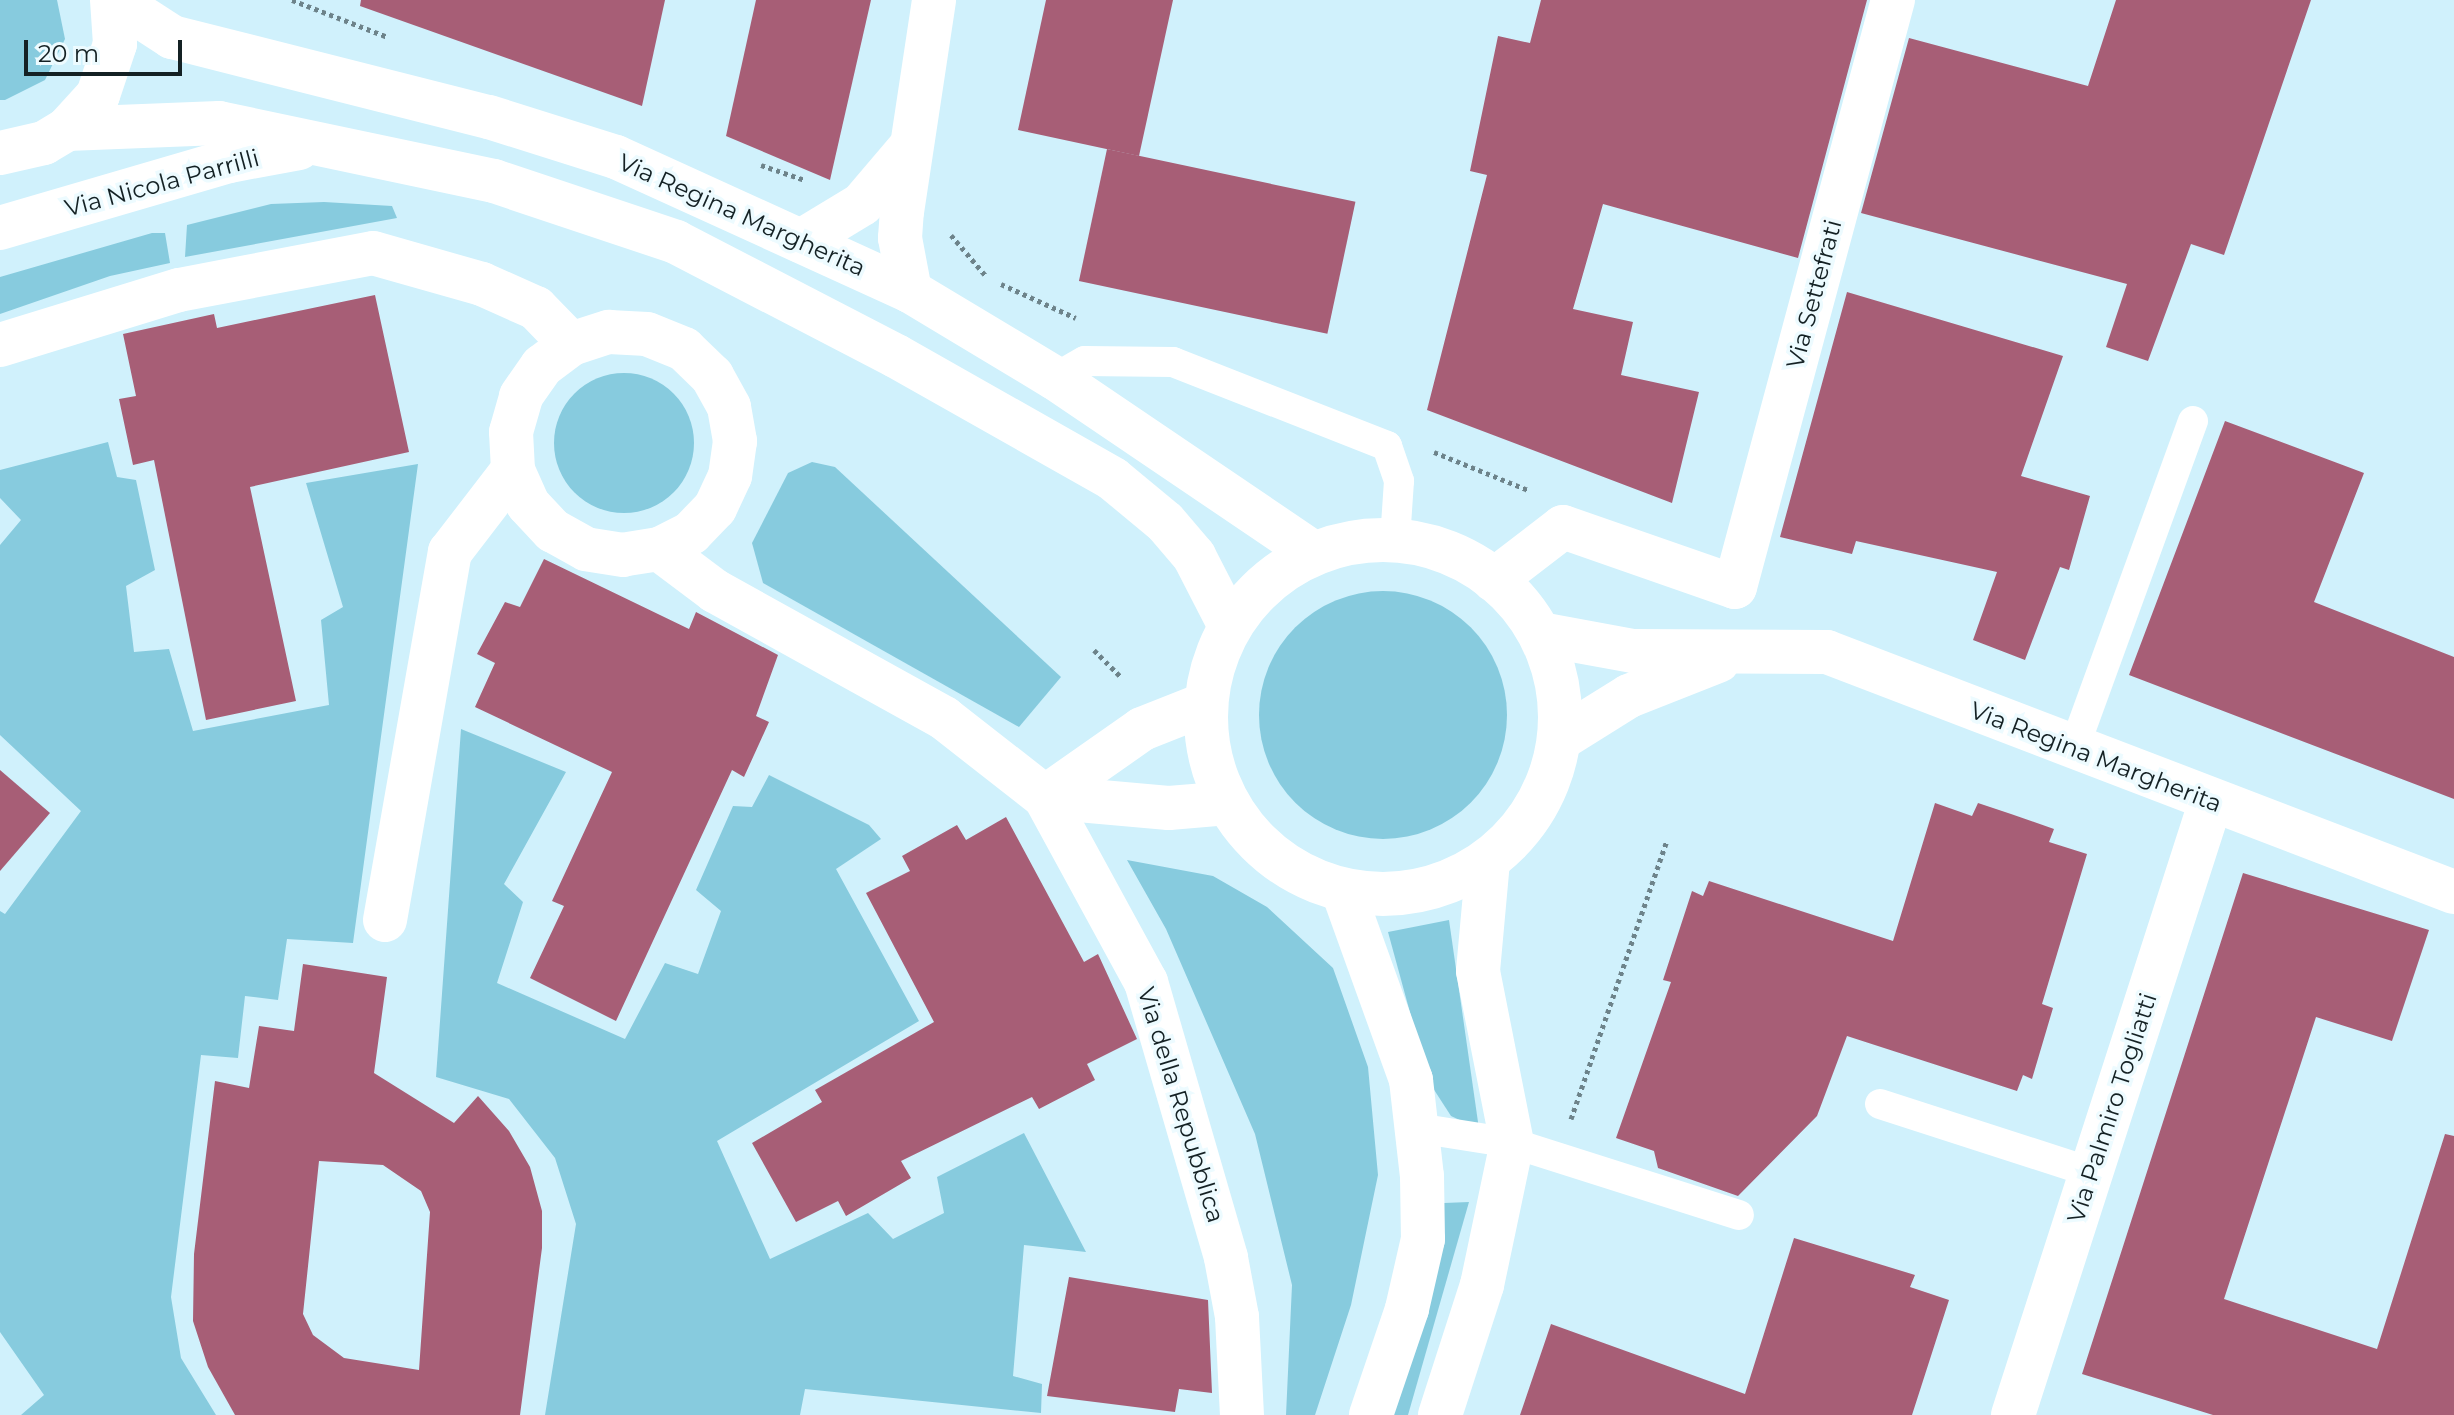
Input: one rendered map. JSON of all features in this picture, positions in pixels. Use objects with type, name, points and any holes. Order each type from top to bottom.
[{"type":"street","points":[[0,153],[44,143],[67,129],[98,95],[110,68],[114,0]]},
{"type":"street","name":"Via Regina Margherita","points":[[114,0],[172,37],[489,117],[616,157],[910,291],[1055,378],[1313,553]]},
{"type":"street","points":[[910,291],[900,238],[907,151],[934,0]]},
{"type":"street","name":"Via Settefrati","points":[[1494,580],[1563,527],[1735,587],[1893,0]]},
{"type":"street","points":[[67,129],[219,123],[494,181],[676,242],[896,356],[1124,488],[1165,522],[1194,556],[1230,626]]},
{"type":"street","name":"Via Nicola Parrilli","points":[[0,228],[229,161],[325,143]]},
{"type":"street","points":[[801,241],[862,204],[907,151]]},
{"type":"street","points":[[0,345],[179,290],[373,253],[482,284],[536,308],[571,344]]},
{"type":"street","points":[[609,332],[647,334],[684,349],[712,376],[729,407],[735,441],[730,476],[720,497],[691,533],[659,549],[623,555],[586,549],[553,531],[536,513],[513,470],[511,432],[521,396],[542,366],[571,344],[609,332]]},
{"type":"street","points":[[385,920],[450,552],[513,470]]},
{"type":"street","points":[[1395,540],[1443,550],[1494,580],[1515,598],[1540,634],[1559,685],[1560,739],[1552,776],[1535,811],[1488,862],[1443,885],[1393,896],[1343,891],[1291,870],[1248,833],[1228,803],[1207,750],[1205,704],[1213,663],[1230,626],[1252,596],[1313,553],[1356,541],[1395,540]]},
{"type":"street","name":"Via della Repubblica","points":[[659,549],[715,591],[944,718],[1045,797],[1146,982],[1226,1258],[1237,1317],[1242,1415]]},
{"type":"street","name":"Via Regina Margherita","points":[[1540,634],[1633,651],[1734,655],[1827,652],[2454,892]]},
{"type":"street","name":"Via Regina Margherita","points":[[1560,739],[1629,696],[1734,655]]},
{"type":"street","points":[[1045,797],[1142,729],[1205,704]]},
{"type":"street","points":[[1045,797],[1169,808],[1228,803]]},
{"type":"street","name":"Via Palmiro Togliatti","points":[[2013,1415],[2211,801]]},
{"type":"street","points":[[1440,1415],[1482,1285],[1512,1143],[1478,971],[1488,862]]},
{"type":"street","points":[[1343,891],[1411,1080],[1423,1239],[1407,1309],[1371,1415]]},
{"type":"lane","points":[[1055,378],[1085,361],[1173,362],[1387,446],[1399,481],[1395,540]]},
{"type":"lane","points":[[2074,748],[2193,421]]},
{"type":"lane","points":[[1880,1104],[2091,1172]]},
{"type":"lane","points":[[1417,1128],[1512,1143],[1739,1215]]},
{"type":"path","points":[[1427,450],[1542,495]]},
{"type":"path","points":[[1094,650],[1122,678]]},
{"type":"path","points":[[1555,1157],[1667,840]]},
{"type":"shaded area","points":[[0,0],[57,0],[65,39],[45,80],[5,100],[0,100]]},
{"type":"shaded area","points":[[324,202],[392,206],[397,218],[185,257],[187,225],[271,204]]},
{"type":"shaded area","points":[[152,233],[165,233],[170,263],[110,276],[0,314],[0,277]]},
{"type":"shaded area","points":[[624,373],[651,378],[674,393],[689,416],[694,443],[689,470],[674,493],[651,508],[624,513],[597,508],[574,493],[559,470],[554,443],[559,416],[574,393],[597,378]]},
{"type":"shaded area","points":[[108,442],[117,477],[136,480],[155,570],[126,586],[134,652],[169,649],[193,731],[329,705],[321,620],[343,607],[306,483],[418,464],[353,943],[287,939],[278,1000],[245,996],[238,1058],[201,1055],[171,1297],[181,1358],[216,1415],[21,1415],[44,1395],[0,1332],[0,911],[5,914],[81,811],[0,735],[0,545],[21,520],[0,498],[0,470]]},
{"type":"shaded area","points":[[812,462],[835,467],[1061,677],[1019,727],[763,583],[752,543],[788,473]]},
{"type":"shaded area","points":[[1383,591],[1407,593],[1430,600],[1471,627],[1498,668],[1505,691],[1505,739],[1498,762],[1471,803],[1430,830],[1407,837],[1383,839],[1359,837],[1336,830],[1295,803],[1268,762],[1261,739],[1259,715],[1261,691],[1268,668],[1295,627],[1336,600],[1359,593]]},
{"type":"shaded area","points":[[461,729],[566,772],[504,884],[523,902],[497,983],[625,1039],[665,963],[698,974],[721,911],[696,890],[733,806],[752,807],[769,775],[869,825],[881,839],[836,869],[919,1021],[717,1141],[770,1259],[868,1213],[893,1239],[944,1213],[937,1177],[1024,1133],[1086,1252],[1024,1245],[1013,1376],[1042,1384],[1041,1413],[805,1389],[800,1415],[545,1415],[576,1224],[555,1158],[509,1099],[436,1077]]},
{"type":"shaded area","points":[[1127,860],[1213,876],[1267,907],[1333,968],[1368,1067],[1378,1175],[1351,1305],[1315,1415],[1286,1415],[1292,1285],[1255,1134],[1166,929]]},
{"type":"shaded area","points":[[1449,920],[1479,1129],[1451,1116],[1429,1082],[1388,932]]},
{"type":"shaded area","points":[[1469,1202],[1408,1415],[1388,1415],[1444,1203]]},
{"type":"building","points":[[361,0],[665,0],[642,106],[360,6]]},
{"type":"building","points":[[756,0],[871,0],[830,180],[726,136]]},
{"type":"building","points":[[1046,0],[1173,0],[1139,156],[1018,130]]},
{"type":"building","points":[[1541,0],[1867,0],[1798,258],[1603,204],[1573,309],[1633,322],[1621,375],[1699,392],[1672,503],[1427,410],[1487,175],[1470,171],[1498,36],[1530,43]]},
{"type":"building","points":[[2116,0],[2311,0],[2224,255],[2191,244],[2148,361],[2106,347],[2127,284],[1861,213],[1909,38],[2088,86]]},
{"type":"building","points":[[1107,149],[1355,202],[1327,334],[1079,281]]},
{"type":"building","points":[[1847,292],[2063,356],[2021,476],[2090,496],[2069,570],[2060,567],[2025,660],[1973,640],[1997,572],[1856,541],[1852,554],[1780,537]]},
{"type":"building","points":[[375,295],[409,452],[250,487],[296,701],[206,720],[154,460],[133,465],[119,399],[136,396],[123,334],[214,314],[217,328]]},
{"type":"building","points":[[2225,421],[2364,473],[2314,602],[2454,657],[2454,799],[2129,675]]},
{"type":"building","points":[[544,559],[689,629],[696,612],[778,655],[756,716],[769,722],[744,777],[732,770],[616,1021],[530,978],[564,906],[552,901],[612,772],[475,707],[495,663],[477,654],[505,602],[520,607]]},
{"type":"building","points":[[0,770],[50,813],[0,871]]},
{"type":"building","points":[[1935,803],[1972,816],[1978,803],[2011,814],[2054,829],[2049,842],[2087,854],[2042,1004],[2053,1008],[2032,1079],[2023,1075],[2017,1091],[1847,1036],[1817,1116],[1738,1196],[1658,1168],[1654,1151],[1616,1138],[1671,982],[1663,980],[1692,891],[1703,896],[1709,881],[1893,941]]},
{"type":"building","points":[[1006,817],[1084,962],[1098,954],[1137,1039],[1087,1064],[1095,1080],[1039,1109],[1032,1097],[901,1161],[911,1178],[846,1216],[838,1201],[796,1222],[752,1143],[822,1102],[815,1090],[934,1022],[866,893],[910,871],[902,856],[957,825],[966,840]]},
{"type":"building","points":[[2243,873],[2429,930],[2392,1041],[2316,1017],[2224,1299],[2377,1349],[2445,1134],[2454,1136],[2454,1415],[2213,1415],[2082,1374]]},
{"type":"building","points":[[303,964],[387,977],[374,1073],[454,1123],[478,1096],[509,1131],[530,1167],[542,1211],[542,1248],[520,1415],[235,1415],[208,1367],[193,1321],[194,1254],[215,1081],[249,1088],[259,1026],[294,1031]],"holes":[[[319,1161],[383,1165],[421,1191],[430,1212],[419,1370],[344,1358],[313,1335],[303,1314]]]},
{"type":"building","points":[[1794,1238],[1915,1275],[1910,1287],[1949,1300],[1912,1415],[1520,1415],[1551,1324],[1745,1394]]},
{"type":"building","points":[[1069,1277],[1208,1300],[1212,1393],[1179,1389],[1175,1412],[1047,1396]]}]
